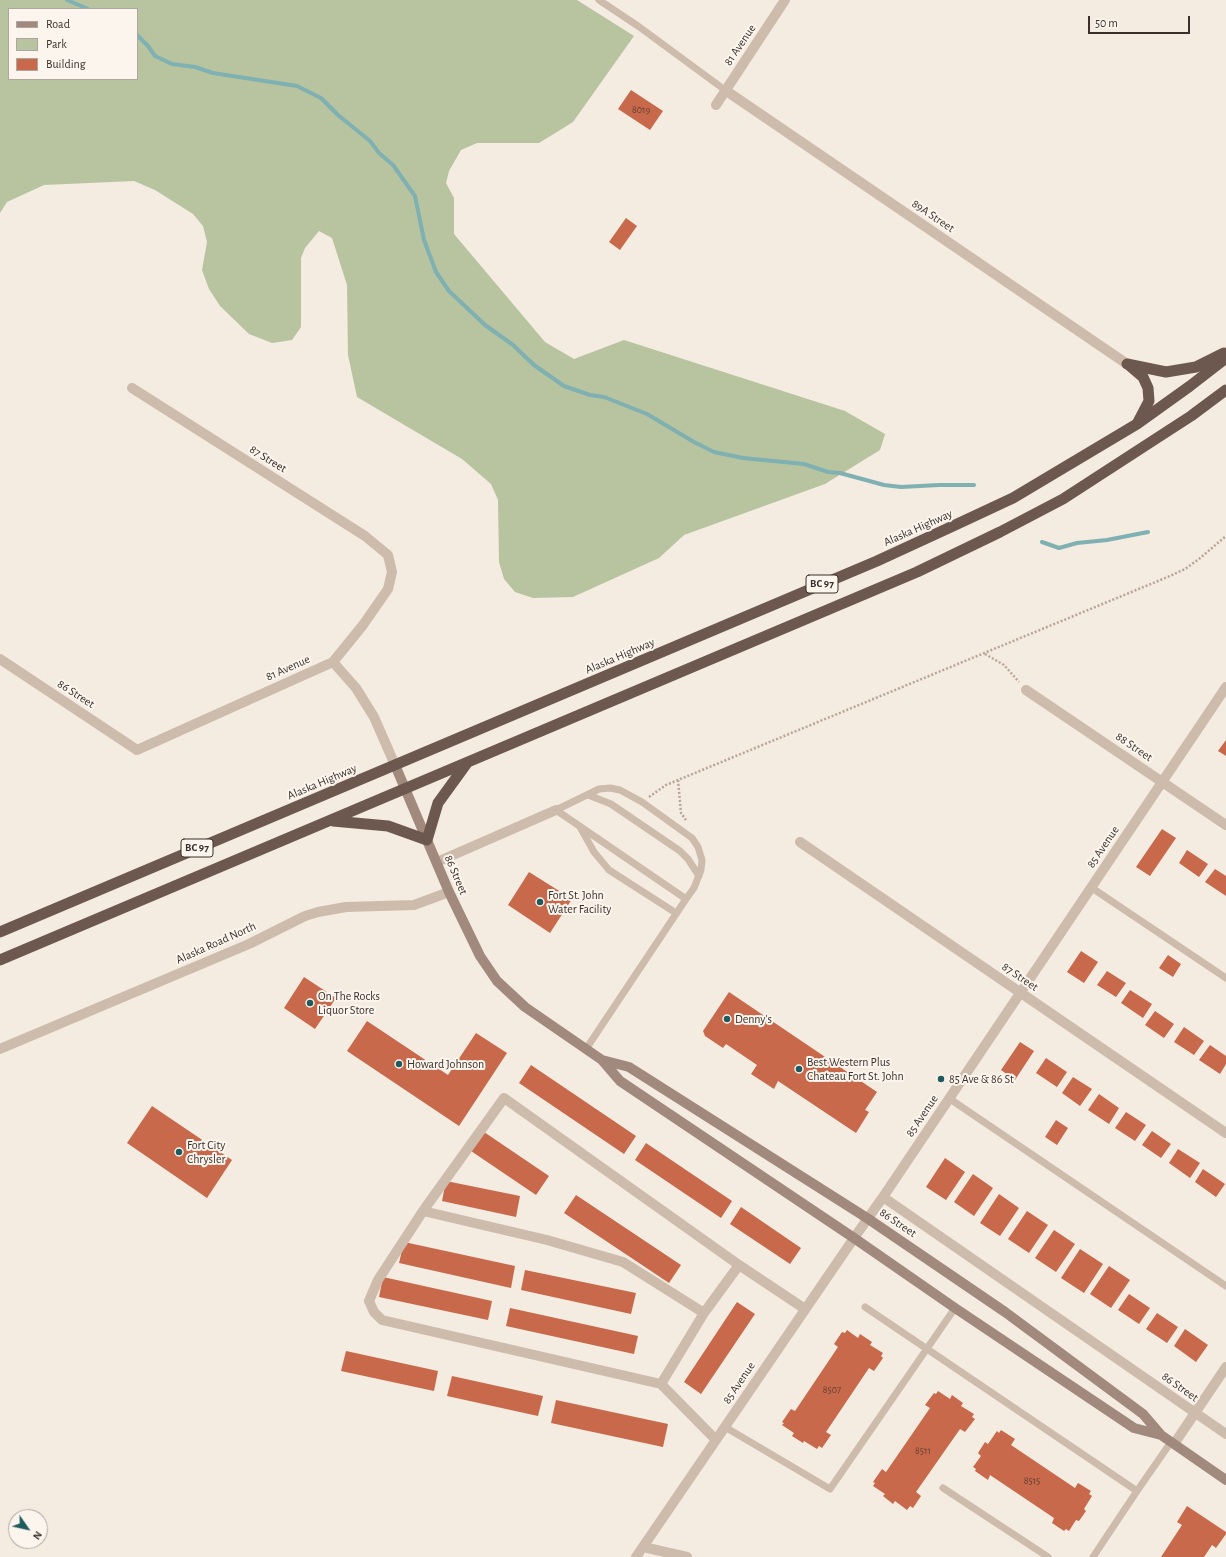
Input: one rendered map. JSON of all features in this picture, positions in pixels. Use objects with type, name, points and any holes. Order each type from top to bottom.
[{"type":"highway","points":[[1127,364],[1166,372],[1196,367],[1226,352]]},
{"type":"highway","name":"Alaska Highway","points":[[0,932],[877,561],[1013,498],[1137,424],[1226,358]]},
{"type":"highway","points":[[1127,364],[1143,377],[1148,388],[1149,401],[1137,424]]},
{"type":"highway","name":"BC 97","points":[[0,960],[917,572],[1000,532],[1063,499],[1127,459],[1191,416],[1226,390]]},
{"type":"highway","points":[[331,820],[388,826],[427,840],[438,803],[468,763]]},
{"type":"main road","name":"86 Street","points":[[395,765],[449,892],[480,956],[497,981],[525,1007],[602,1060],[620,1081],[854,1238],[955,1308],[1134,1428],[1161,1436],[1226,1480]]},
{"type":"main road","name":"86 Street","points":[[602,1060],[629,1067],[867,1218],[1005,1312],[1143,1414],[1161,1436]]},
{"type":"street","name":"81 Avenue","points":[[716,105],[785,0]]},
{"type":"street","name":"89A Street","points":[[725,90],[1127,364]]},
{"type":"street","name":"87 Street","points":[[132,388],[364,536],[388,555]]},
{"type":"street","name":"81 Avenue","points":[[137,750],[333,662],[363,625],[388,589],[392,572],[388,555]]},
{"type":"street","name":"86 Street","points":[[0,659],[137,750]]},
{"type":"street","name":"86 Street","points":[[333,662],[356,688],[374,717],[395,765]]},
{"type":"street","name":"85 Avenue","points":[[636,1557],[950,1099],[1226,687]]},
{"type":"street","name":"88 Street","points":[[1026,690],[1226,825]]},
{"type":"street","points":[[437,862],[556,810]]},
{"type":"street","name":"87 Street","points":[[800,842],[1020,994],[1226,1133]]},
{"type":"street","name":"Alaska Road North","points":[[0,1049],[249,944],[305,916],[346,907],[414,905],[449,892]]},
{"type":"street","points":[[716,1440],[661,1384],[382,1320],[374,1312],[369,1301],[378,1280],[423,1211],[504,1098],[739,1265],[805,1309]]},
{"type":"street","name":"86 Street","points":[[884,1196],[1226,1434]]},
{"type":"street","points":[[423,1211],[547,1240],[623,1262],[704,1313]]},
{"type":"street","points":[[661,1384],[704,1313],[739,1265]]},
{"type":"street","points":[[1172,1443],[1196,1413],[1226,1368]]},
{"type":"street","points":[[643,1547],[687,1557]]},
{"type":"lane","points":[[599,0],[638,26],[725,90]]},
{"type":"lane","points":[[556,810],[599,789],[610,788],[620,790],[642,802],[692,838],[698,847],[702,860],[701,870],[694,888],[586,1049]]},
{"type":"lane","points":[[588,795],[611,804],[680,851],[699,876]]},
{"type":"lane","points":[[556,810],[686,899]]},
{"type":"lane","points":[[579,826],[594,852],[609,870],[676,913]]},
{"type":"lane","points":[[1092,888],[1226,978]]},
{"type":"lane","points":[[950,1099],[1226,1286]]},
{"type":"lane","points":[[865,1307],[1137,1491]]},
{"type":"lane","points":[[725,1427],[830,1489],[955,1308]]},
{"type":"lane","points":[[1092,1557],[1172,1443]]},
{"type":"lane","points":[[943,1488],[1048,1557]]},
{"type":"path","points":[[642,802],[666,785],[1170,576],[1185,569],[1199,559],[1226,536]]},
{"type":"path","points":[[984,653],[1004,665],[1026,690]]},
{"type":"path","points":[[678,780],[681,813],[686,821]]},
{"type":"green space","points":[[0,0],[577,0],[634,36],[573,122],[539,143],[477,143],[461,150],[449,171],[446,183],[454,198],[454,234],[545,342],[574,359],[624,340],[845,411],[885,434],[880,450],[825,484],[684,535],[659,558],[573,597],[533,598],[515,592],[504,579],[499,562],[498,500],[491,484],[462,459],[357,397],[348,355],[347,285],[332,238],[319,231],[305,248],[301,258],[301,327],[292,340],[272,343],[249,334],[220,306],[209,289],[202,270],[207,242],[203,226],[193,214],[155,190],[134,181],[44,185],[7,202],[0,213]]},
{"type":"building","points":[[631,90],[663,111],[650,130],[618,109]]},
{"type":"building","points":[[626,218],[637,226],[620,250],[609,242]]},
{"type":"building","points":[[1226,740],[1226,756],[1218,751]]},
{"type":"building","points":[[1162,829],[1176,838],[1150,876],[1136,867]]},
{"type":"building","points":[[1187,850],[1208,864],[1199,877],[1179,863]]},
{"type":"building","points":[[1215,869],[1226,876],[1226,896],[1205,882]]},
{"type":"building","name":"Fort St. John Water Facility","points":[[529,872],[572,899],[550,933],[508,905]]},
{"type":"building","points":[[1081,951],[1098,962],[1084,983],[1067,972]]},
{"type":"building","points":[[1168,955],[1181,964],[1173,977],[1159,968]]},
{"type":"building","points":[[1107,971],[1126,983],[1116,997],[1097,985]]},
{"type":"building","name":"On The Rocks Liquor Store","points":[[304,977],[336,998],[315,1029],[284,1008]]},
{"type":"building","points":[[1130,990],[1152,1004],[1143,1018],[1121,1003]]},
{"type":"building","name":"Best Western Plus Chateau Fort St. John","points":[[729,992],[877,1092],[865,1110],[869,1112],[856,1133],[778,1081],[774,1089],[751,1074],[757,1065],[726,1044],[723,1048],[705,1036],[703,1031]]},
{"type":"building","points":[[1155,1011],[1174,1024],[1164,1038],[1145,1025]]},
{"type":"building","name":"Howard Johnson","points":[[367,1021],[448,1075],[476,1033],[507,1053],[459,1126],[347,1051]]},
{"type":"building","points":[[1184,1027],[1204,1041],[1194,1055],[1174,1042]]},
{"type":"building","points":[[1020,1042],[1034,1051],[1015,1080],[1001,1070]]},
{"type":"building","points":[[1210,1045],[1226,1056],[1226,1064],[1220,1074],[1199,1060]]},
{"type":"building","points":[[1046,1058],[1067,1072],[1057,1087],[1036,1073]]},
{"type":"building","points":[[531,1065],[636,1136],[624,1154],[519,1083]]},
{"type":"building","points":[[1073,1077],[1092,1089],[1080,1106],[1062,1093]]},
{"type":"building","points":[[1099,1094],[1119,1108],[1109,1124],[1088,1110]]},
{"type":"building","name":"Fort City Chrysler","points":[[152,1106],[232,1160],[207,1198],[127,1143]]},
{"type":"building","points":[[1126,1112],[1146,1125],[1135,1141],[1115,1128]]},
{"type":"building","points":[[1056,1120],[1068,1128],[1057,1145],[1045,1137]]},
{"type":"building","points":[[1152,1131],[1171,1144],[1161,1158],[1142,1145]]},
{"type":"building","points":[[484,1132],[549,1176],[536,1195],[471,1151]]},
{"type":"building","points":[[646,1143],[732,1201],[721,1218],[635,1160]]},
{"type":"building","points":[[1178,1149],[1200,1163],[1190,1178],[1169,1163]]},
{"type":"building","points":[[945,1158],[965,1172],[946,1200],[926,1187]]},
{"type":"building","points":[[1203,1169],[1225,1184],[1216,1197],[1195,1182]]},
{"type":"building","points":[[973,1174],[993,1188],[974,1216],[954,1202]]},
{"type":"building","points":[[446,1181],[520,1196],[516,1217],[442,1201]]},
{"type":"building","points":[[999,1194],[1019,1208],[1000,1236],[980,1223]]},
{"type":"building","points":[[576,1195],[681,1265],[669,1283],[564,1213]]},
{"type":"building","points":[[741,1207],[801,1248],[790,1264],[730,1224]]},
{"type":"building","points":[[1027,1211],[1048,1225],[1029,1253],[1008,1239]]},
{"type":"building","points":[[1054,1230],[1075,1244],[1056,1272],[1035,1258]]},
{"type":"building","points":[[404,1242],[515,1266],[511,1288],[399,1263]]},
{"type":"building","points":[[1080,1249],[1103,1264],[1084,1293],[1061,1278]]},
{"type":"building","points":[[1109,1266],[1130,1280],[1111,1308],[1090,1294]]},
{"type":"building","points":[[525,1270],[636,1293],[631,1314],[521,1290]]},
{"type":"building","points":[[383,1277],[492,1301],[488,1320],[379,1297]]},
{"type":"building","points":[[1129,1294],[1150,1308],[1139,1324],[1118,1310]]},
{"type":"building","points":[[737,1302],[755,1314],[701,1394],[684,1382]]},
{"type":"building","points":[[510,1308],[638,1336],[634,1354],[506,1326]]},
{"type":"building","points":[[1157,1313],[1178,1327],[1167,1343],[1146,1329]]},
{"type":"building","points":[[1185,1329],[1208,1345],[1196,1362],[1174,1346]]},
{"type":"building","points":[[847,1330],[858,1338],[860,1334],[872,1342],[870,1345],[883,1353],[881,1356],[883,1358],[874,1371],[869,1368],[826,1432],[831,1435],[822,1448],[819,1446],[817,1449],[792,1436],[794,1433],[782,1425],[784,1423],[782,1422],[791,1409],[795,1411],[838,1347],[834,1344],[842,1332],[845,1333]]},
{"type":"building","points":[[346,1351],[438,1371],[434,1391],[341,1371]]},
{"type":"building","points":[[452,1376],[543,1396],[538,1416],[447,1396]]},
{"type":"building","points":[[938,1391],[950,1399],[952,1395],[963,1403],[961,1406],[974,1414],[972,1417],[975,1419],[965,1432],[960,1429],[916,1492],[921,1496],[913,1508],[910,1506],[907,1510],[895,1501],[893,1504],[883,1496],[885,1494],[873,1486],[875,1483],[873,1482],[882,1469],[886,1472],[930,1408],[925,1405],[934,1393],[936,1394]]},
{"type":"building","points":[[556,1400],[668,1424],[663,1447],[551,1423]]},
{"type":"building","points":[[1001,1430],[1015,1439],[1011,1445],[1075,1488],[1078,1483],[1091,1491],[1089,1494],[1092,1496],[1084,1509],[1086,1511],[1079,1521],[1076,1520],[1069,1531],[1066,1529],[1064,1531],[1052,1523],[1054,1518],[990,1475],[988,1480],[975,1471],[976,1469],[973,1467],[981,1456],[978,1453],[985,1442],[988,1444],[997,1431],[999,1433]]},
{"type":"building","points":[[1187,1506],[1226,1532],[1226,1534],[1216,1548],[1212,1545],[1204,1557],[1161,1557],[1182,1525],[1177,1522]]},
{"type":"waterway","points":[[67,0],[86,8]]},
{"type":"waterway","points":[[138,36],[155,56],[172,64],[195,67],[213,73],[297,86],[321,98],[338,115],[370,141],[379,153],[393,165],[415,196],[424,240],[436,272],[449,291],[485,325],[513,345],[534,365],[564,386],[590,395],[604,397],[647,414],[714,452],[743,458],[804,464],[828,472],[840,473],[884,485],[901,487],[974,485]]},
{"type":"waterway","points":[[1042,542],[1059,548],[1077,543],[1107,540],[1148,532]]},
{"type":"place","name":"Fort St. John Water Facility","points":[[540,902]]},
{"type":"place","name":"On The Rocks Liquor Store","points":[[310,1003]]},
{"type":"place","name":"Denny's","points":[[727,1019]]},
{"type":"place","name":"Howard Johnson","points":[[399,1064]]},
{"type":"place","name":"Best Western Plus Chateau Fort St. John","points":[[799,1069]]},
{"type":"place","name":"85 Ave & 86 St","points":[[941,1079]]},
{"type":"place","name":"Fort City Chrysler","points":[[179,1152]]}]
